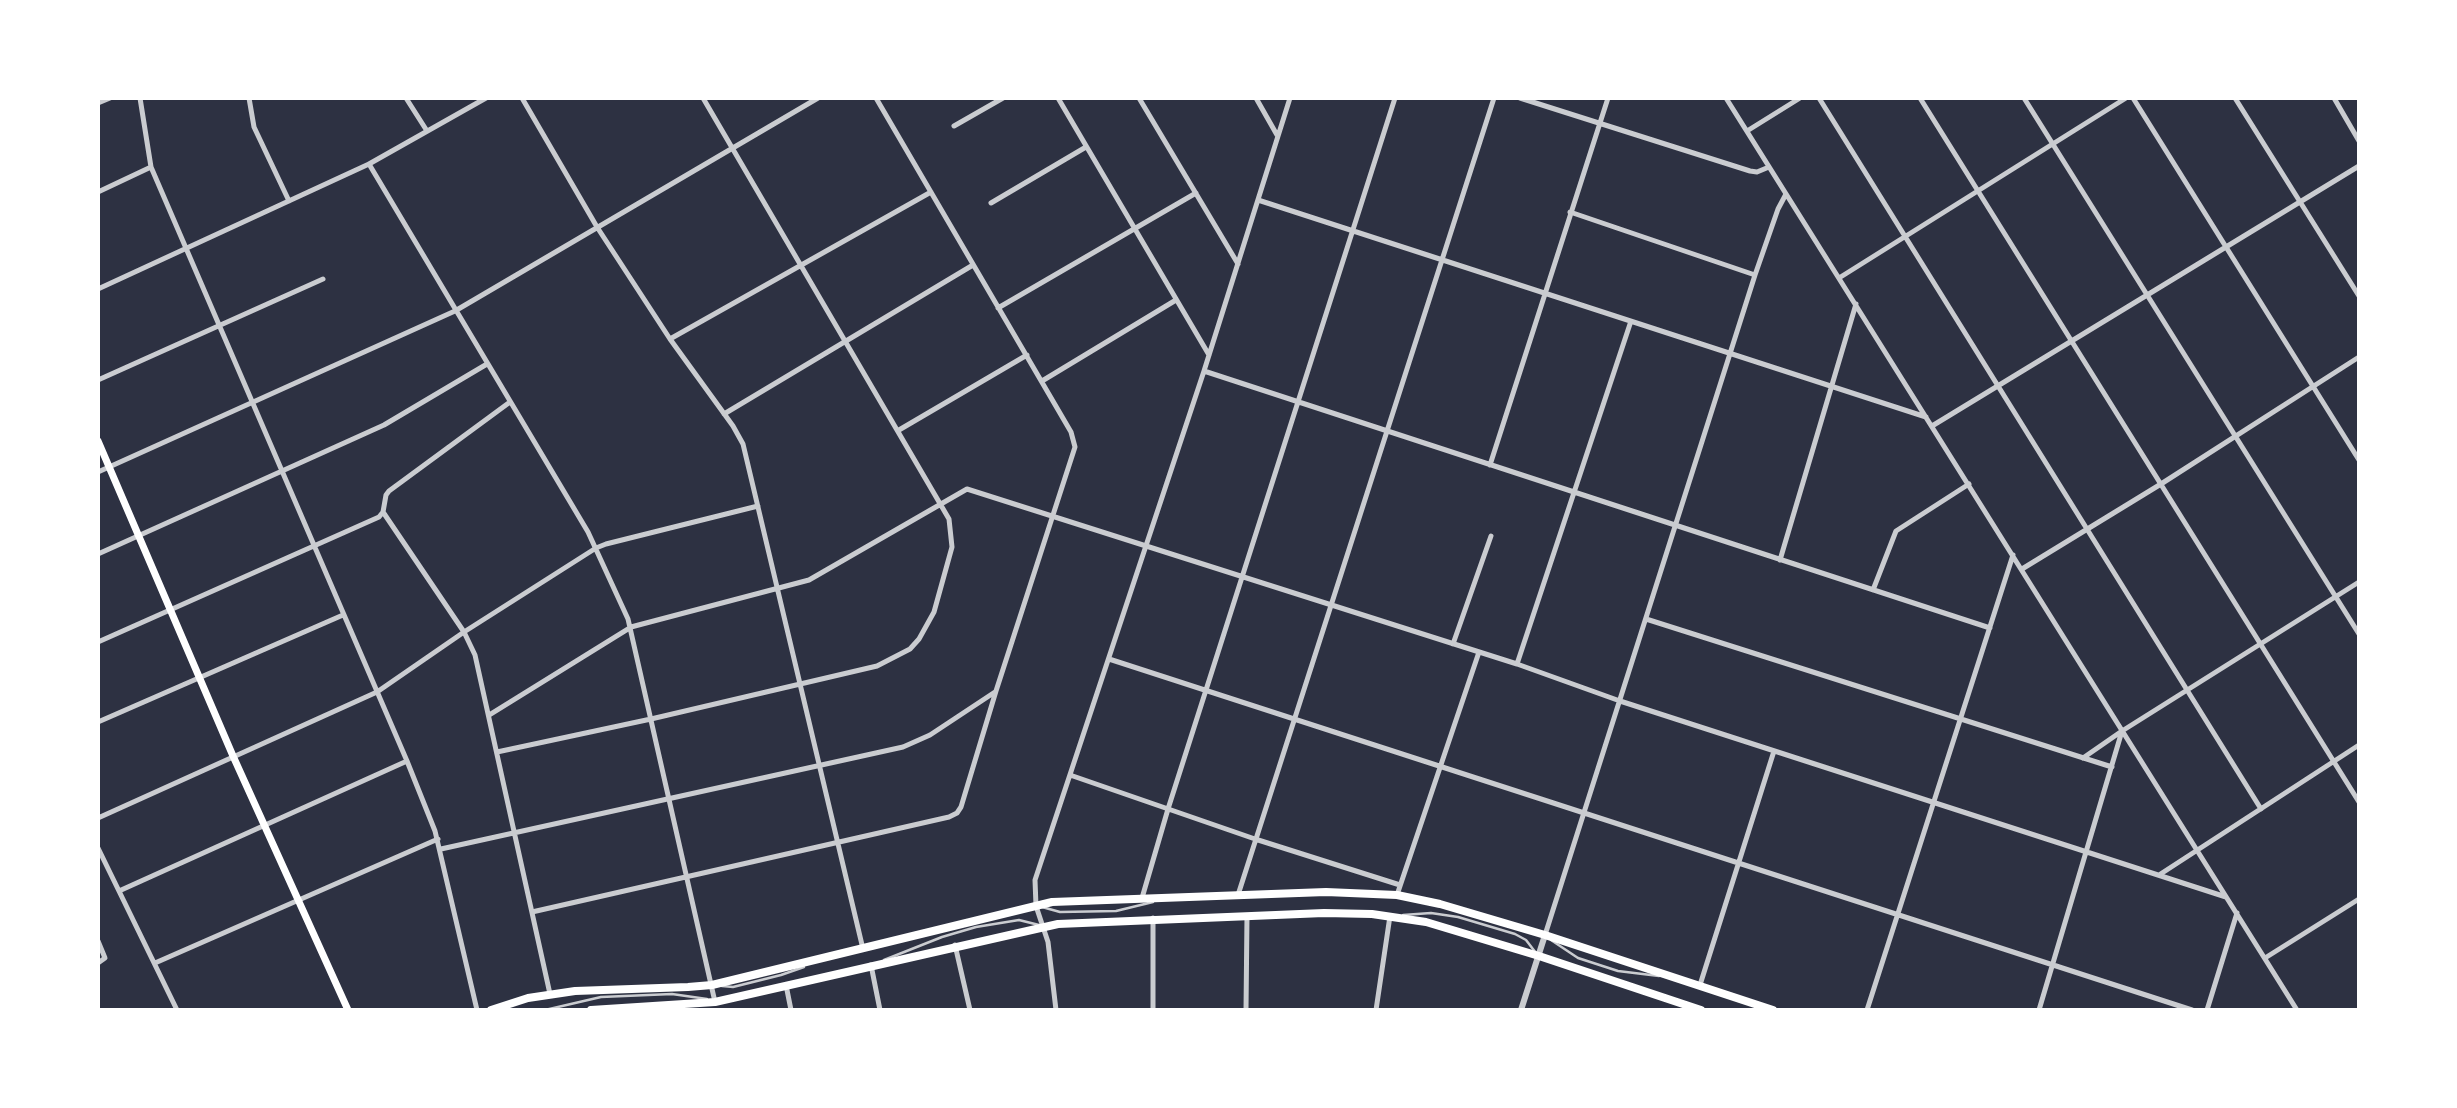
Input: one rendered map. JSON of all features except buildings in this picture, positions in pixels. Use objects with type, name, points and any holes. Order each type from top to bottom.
[{"type":"main road","points":[[98,441],[233,756],[348,1010]]},
{"type":"main road","points":[[491,1010],[550,994],[712,985],[1065,901],[1326,892],[1397,895],[1464,910],[1773,1010]]},
{"type":"main road","points":[[591,1010],[699,1007],[1042,926],[1153,918],[1324,912],[1390,916],[1426,922],[1539,956],[1682,1007],[1701,1010]]},
{"type":"street","points":[[98,103],[110,98]]},
{"type":"street","points":[[141,98],[151,167],[407,761],[438,839],[477,1010]]},
{"type":"street","points":[[249,98],[257,135],[289,201]]},
{"type":"street","points":[[407,98],[427,131]]},
{"type":"street","points":[[98,289],[369,164],[486,98]]},
{"type":"street","points":[[522,98],[597,227],[743,444],[863,949]]},
{"type":"street","points":[[497,752],[877,666],[910,649],[925,631],[934,612],[952,547],[951,528],[899,430],[703,98]]},
{"type":"street","points":[[98,472],[455,311],[818,98]]},
{"type":"street","points":[[532,912],[948,817],[957,813],[961,807],[1075,447],[1071,432],[1042,381],[876,98]]},
{"type":"street","points":[[954,126],[1003,98]]},
{"type":"street","points":[[1058,98],[1209,355]]},
{"type":"street","points":[[1139,98],[1238,264]]},
{"type":"street","points":[[1256,98],[1278,135]]},
{"type":"street","points":[[1056,1010],[1048,942],[1036,906],[1035,880],[1204,371],[1290,98]]},
{"type":"street","points":[[1142,898],[1395,98]]},
{"type":"street","points":[[1238,895],[1493,98]]},
{"type":"street","points":[[1520,98],[1750,171],[1757,172],[1769,167]]},
{"type":"street","points":[[1490,465],[1608,98]]},
{"type":"street","points":[[1726,98],[2297,1010]]},
{"type":"street","points":[[1747,131],[1800,98]]},
{"type":"street","points":[[1819,98],[2261,809]]},
{"type":"street","points":[[1920,98],[2359,802]]},
{"type":"street","points":[[2024,98],[2359,634]]},
{"type":"street","points":[[1839,278],[2126,98]]},
{"type":"street","points":[[2133,98],[2359,460]]},
{"type":"street","points":[[2235,98],[2359,296]]},
{"type":"street","points":[[2334,98],[2359,141]]},
{"type":"street","points":[[991,203],[1086,147]]},
{"type":"street","points":[[369,164],[596,548],[631,627],[715,1002]]},
{"type":"street","points":[[1932,426],[2359,166]]},
{"type":"street","points":[[98,192],[151,167]]},
{"type":"street","points":[[670,339],[931,192]]},
{"type":"street","points":[[998,308],[1196,193]]},
{"type":"street","points":[[1521,1010],[1755,275],[1777,209],[1786,194]]},
{"type":"street","points":[[1258,200],[1926,417]]},
{"type":"street","points":[[1570,212],[1755,275]]},
{"type":"street","points":[[724,414],[974,265]]},
{"type":"street","points":[[98,380],[323,279]]},
{"type":"street","points":[[1042,381],[1176,300]]},
{"type":"street","points":[[1780,560],[1856,304]]},
{"type":"street","points":[[1517,664],[1631,321]]},
{"type":"street","points":[[899,430],[1027,355]]},
{"type":"street","points":[[2022,569],[2088,530],[2359,357]]},
{"type":"street","points":[[98,554],[384,425],[487,364]]},
{"type":"street","points":[[1204,371],[1990,628]]},
{"type":"street","points":[[98,642],[373,520],[383,512],[389,491],[510,402]]},
{"type":"street","points":[[1873,590],[1896,531],[1969,484]]},
{"type":"street","points":[[489,715],[631,627],[778,589],[816,576],[967,489],[1517,664],[1620,701],[2227,897]]},
{"type":"street","points":[[98,818],[377,692],[464,632],[596,548],[758,506]]},
{"type":"street","points":[[383,512],[464,632],[475,655],[550,994]]},
{"type":"street","points":[[1453,644],[1491,536]]},
{"type":"street","points":[[1867,1010],[2013,555]]},
{"type":"street","points":[[2083,758],[2359,582]]},
{"type":"street","points":[[98,722],[343,615]]},
{"type":"street","points":[[1646,619],[2112,767]]},
{"type":"street","points":[[1397,895],[1479,652]]},
{"type":"street","points":[[1109,659],[2192,1010]]},
{"type":"street","points":[[441,849],[819,767],[916,743],[940,730],[996,691]]},
{"type":"street","points":[[2039,1010],[2122,731]]},
{"type":"street","points":[[2158,875],[2359,745]]},
{"type":"street","points":[[1700,985],[1774,751]]},
{"type":"street","points":[[119,891],[407,761]]},
{"type":"street","points":[[1070,775],[1255,839],[1400,885]]},
{"type":"street","points":[[155,963],[438,839]]},
{"type":"street","points":[[98,848],[177,1010]]},
{"type":"street","points":[[2264,958],[2359,899]]},
{"type":"street","points":[[2207,1010],[2237,913]]},
{"type":"street","points":[[1246,1010],[1247,916]]},
{"type":"street","points":[[1377,1010],[1390,916]]},
{"type":"street","points":[[1153,918],[1153,1010]]},
{"type":"street","points":[[98,941],[106,958],[98,963]]},
{"type":"street","points":[[956,945],[970,1010]]},
{"type":"street","points":[[871,965],[880,1010]]},
{"type":"street","points":[[786,985],[791,1010]]},
{"type":"lane","points":[[1036,906],[1060,912],[1116,911],[1169,897]]},
{"type":"lane","points":[[1390,916],[1431,913],[1458,917],[1515,934],[1527,940],[1539,956]]},
{"type":"lane","points":[[871,965],[942,937],[976,928],[1019,920],[1042,926]]},
{"type":"lane","points":[[545,1010],[601,997],[637,995],[702,996],[715,1002]]}]
